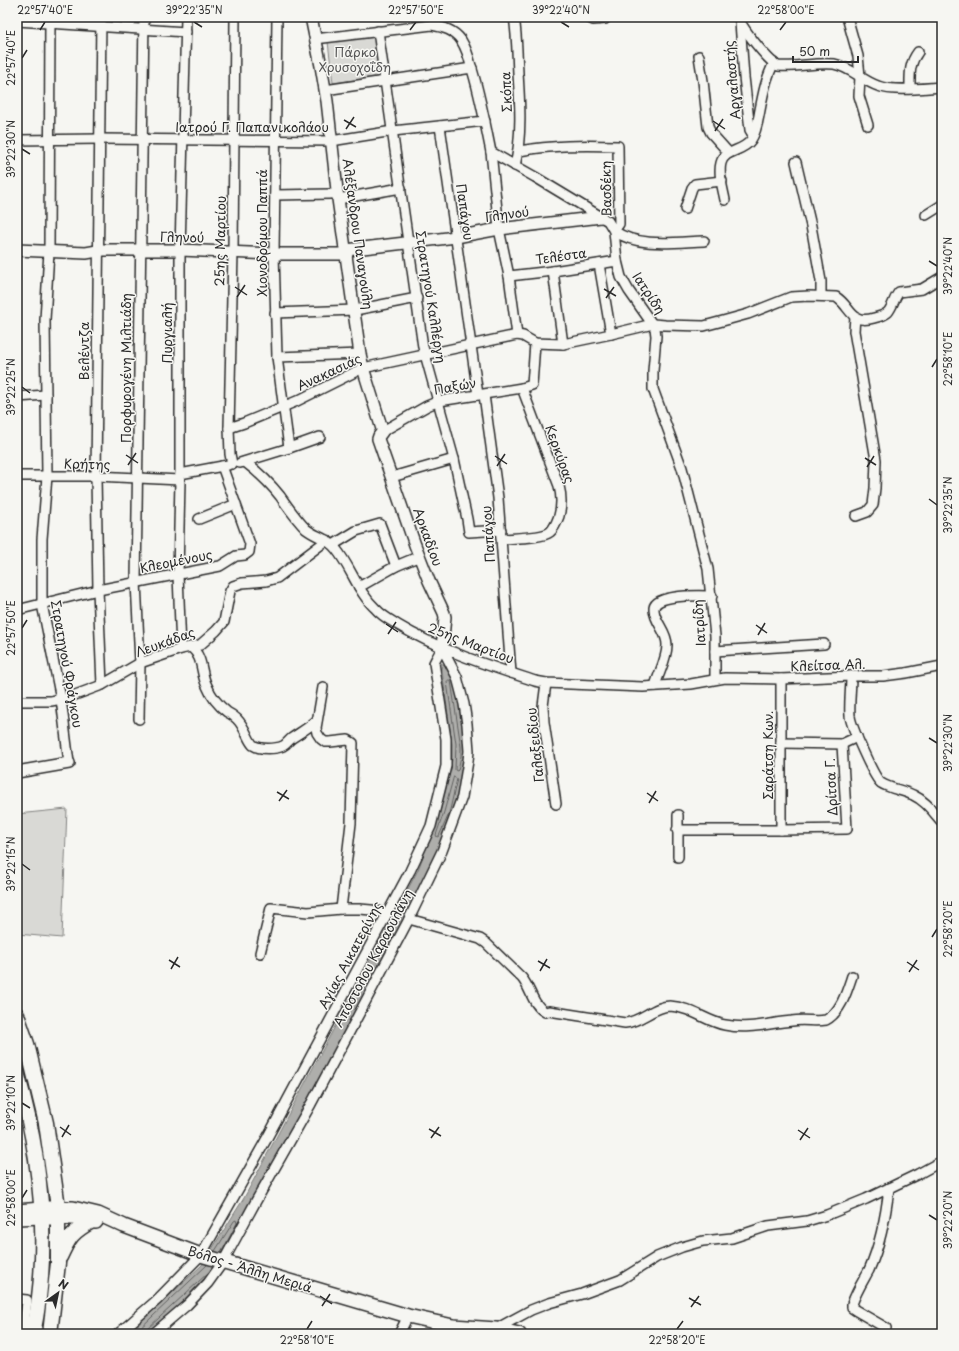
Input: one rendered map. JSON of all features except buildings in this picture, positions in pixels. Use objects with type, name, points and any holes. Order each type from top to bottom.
[{"type":"main road","points":[[17,1016],[27,1044],[46,1123],[58,1212],[58,1263],[50,1334]]},
{"type":"main road","points":[[17,1073],[33,1140],[42,1213],[40,1285],[33,1334]]},
{"type":"main road","name":"Βόλος - Άλλη Μεριά","points":[[42,1213],[58,1212],[73,1208],[93,1212],[105,1216],[124,1226],[201,1255],[408,1316],[453,1326],[496,1329],[518,1334]]},
{"type":"main road","name":"Βόλος - Άλλη Μεριά","points":[[58,1212],[110,1226],[124,1226]]},
{"type":"main road","points":[[58,1263],[70,1237],[77,1230],[92,1221]]},
{"type":"street","name":"Βελέντζα","points":[[101,17],[100,251],[97,323],[96,476],[98,590],[102,685]]},
{"type":"street","name":"Πορφυρογένη Μιλτιάδη","points":[[139,719],[140,663],[136,582],[139,478],[140,251],[144,17]]},
{"type":"street","name":"Πυργιαλή","points":[[181,649],[178,575],[180,477],[180,250],[186,17]]},
{"type":"street","name":"25ης Μαρτίου","points":[[232,464],[229,428],[233,252],[235,17]]},
{"type":"street","name":"Χιονοδρόμου Παππά","points":[[277,17],[274,254],[277,357],[289,448]]},
{"type":"street","points":[[311,17],[316,39],[432,25],[445,28],[461,40],[472,68],[491,152],[500,229],[509,276],[517,335],[523,336],[534,343],[563,344],[653,324],[704,326],[748,314],[791,297],[834,296],[838,298],[855,317],[868,320],[886,314],[889,311],[894,298],[899,292],[922,289],[942,278]]},
{"type":"street","name":"Σκόπα","points":[[514,17],[520,106],[519,151],[516,166]]},
{"type":"street","points":[[587,17],[593,20],[605,19]]},
{"type":"street","points":[[847,17],[858,56],[860,76],[859,96],[868,125]]},
{"type":"street","points":[[17,21],[50,20],[101,27],[186,32]]},
{"type":"street","name":"Στρατηγού Φράγκου","points":[[50,20],[50,140],[45,320],[47,476],[42,539],[42,604],[61,699],[69,763]]},
{"type":"street","points":[[739,20],[758,46],[774,63],[781,66],[816,63],[835,64],[851,70],[874,85],[885,89],[942,87]]},
{"type":"street","name":"Αργαλαστής","points":[[739,20],[749,122],[750,130],[753,136]]},
{"type":"street","name":"Στρατηγού Καλλέργη","points":[[378,31],[394,131],[425,356],[439,401],[454,459],[469,532],[501,535]]},
{"type":"street","name":"Αλέξανδρου Παναγούλη","points":[[316,39],[325,90],[331,141],[334,197],[346,252],[360,354],[381,434]]},
{"type":"street","points":[[910,88],[912,61],[918,52]]},
{"type":"street","points":[[698,56],[703,81],[708,127],[711,133],[729,153]]},
{"type":"street","points":[[725,200],[720,167],[723,158],[729,153],[744,147],[751,140],[757,124],[763,90],[769,72],[774,63]]},
{"type":"street","points":[[325,90],[472,68]]},
{"type":"street","name":"Ιατρού Γ. Παπανικολάου","points":[[17,140],[142,139],[331,141],[394,131],[485,121]]},
{"type":"street","name":"Παπάγου","points":[[440,126],[472,345],[496,477],[511,673]]},
{"type":"street","name":"Βασδέκη","points":[[519,151],[544,146],[618,146],[619,224],[614,231]]},
{"type":"street","points":[[491,152],[601,217],[612,226],[614,231],[622,236],[648,242],[704,241]]},
{"type":"street","points":[[796,162],[811,226],[821,281],[821,296]]},
{"type":"street","points":[[685,209],[692,188],[695,184],[699,182],[722,181]]},
{"type":"street","points":[[275,195],[334,197],[402,188]]},
{"type":"street","points":[[926,215],[942,205]]},
{"type":"street","name":"Γληνού","points":[[17,250],[86,253],[100,251],[180,250],[274,254],[346,252],[409,241],[601,217]]},
{"type":"street","name":"Ιατρίδη","points":[[614,231],[617,262],[621,276],[629,291],[655,328],[656,336],[652,371],[653,389],[682,468],[707,563],[712,596],[715,636],[715,679]]},
{"type":"street","name":"Τελέστα","points":[[509,276],[617,262]]},
{"type":"street","points":[[599,264],[611,334]]},
{"type":"street","points":[[554,271],[563,344]]},
{"type":"street","points":[[276,313],[354,310],[417,298]]},
{"type":"street","points":[[855,317],[854,331],[876,460],[874,502],[867,512],[856,516]]},
{"type":"street","name":"Ανακασιάς","points":[[229,428],[244,424],[318,391],[363,368],[425,356],[517,335]]},
{"type":"street","points":[[522,388],[532,385],[534,343]]},
{"type":"street","points":[[277,357],[360,354]]},
{"type":"street","name":"Παξών","points":[[381,434],[426,406],[439,401],[522,388]]},
{"type":"street","name":"Κερκύρας","points":[[501,535],[536,536],[548,534],[554,527],[562,504],[562,496],[522,388]]},
{"type":"street","points":[[17,397],[46,395]]},
{"type":"street","name":"Αρκαδίου","points":[[381,434],[378,439],[415,544],[445,615],[442,648]]},
{"type":"street","name":"Κρήτης","points":[[17,476],[96,476],[139,478],[180,477],[222,466],[245,462],[320,437]]},
{"type":"street","points":[[392,477],[454,459]]},
{"type":"street","points":[[245,462],[266,479],[298,521],[306,529],[330,543],[356,531],[380,524],[396,566]]},
{"type":"street","name":"Κλεομένους","points":[[17,610],[98,590],[220,566],[236,556],[245,555],[249,552],[250,544],[222,466]]},
{"type":"street","points":[[199,519],[236,504]]},
{"type":"street","name":"25ης Μαρτίου","points":[[330,543],[370,603],[385,617],[419,638],[511,673],[546,683],[622,686],[690,684],[715,679]]},
{"type":"street","name":"Λευκάδας","points":[[17,701],[51,701],[61,699],[102,685],[140,663],[181,649],[202,644],[222,624],[226,617],[230,591],[233,586],[242,583],[266,581],[277,578],[330,543]]},
{"type":"street","points":[[360,587],[396,566],[420,556]]},
{"type":"street","points":[[656,686],[667,645],[664,631],[654,611],[655,605],[660,601],[676,597],[712,596]]},
{"type":"street","points":[[715,651],[824,644]]},
{"type":"street","points":[[191,647],[196,651],[199,657],[205,681],[213,696],[222,707],[242,724],[251,742],[256,746],[272,748],[283,746],[317,720]]},
{"type":"street","name":"Αγίας Αικατερίνης","points":[[118,1334],[157,1300],[201,1255],[266,1140],[410,872],[431,826],[446,772],[446,739],[434,663],[442,648]]},
{"type":"street","name":"Απόστολου Καραουλάνη","points":[[154,1334],[164,1330],[208,1283],[223,1262],[311,1104],[433,871],[455,818],[464,789],[468,761],[467,724],[464,704],[457,677],[442,648]]},
{"type":"street","name":"Κλείτσα Αλ.","points":[[715,679],[882,676],[942,666]]},
{"type":"street","points":[[851,676],[850,714],[852,723],[857,737],[879,781],[919,798],[928,805],[942,822]]},
{"type":"street","name":"Σαράτση Κων.","points":[[781,679],[781,830]]},
{"type":"street","name":"Γαλαξειδίου","points":[[546,683],[543,706],[544,722],[556,804]]},
{"type":"street","points":[[322,687],[316,728],[317,733],[325,742],[348,740],[353,743],[351,823],[341,909]]},
{"type":"street","points":[[781,743],[842,744],[857,737]]},
{"type":"street","name":"Δρίτσα Γ.","points":[[781,830],[847,828],[842,744]]},
{"type":"street","points":[[17,772],[69,763]]},
{"type":"street","points":[[678,815],[678,857]]},
{"type":"street","points":[[677,830],[781,830]]},
{"type":"street","points":[[260,953],[270,908],[308,912],[341,909],[371,910],[387,913]]},
{"type":"street","points":[[409,919],[476,938],[486,943],[526,982],[535,1003],[545,1012],[549,1011],[625,1023],[663,1007],[672,1006],[691,1011],[719,1024],[733,1026],[753,1027],[792,1021],[826,1020],[836,1012],[852,976]]},
{"type":"street","points":[[496,1329],[531,1310],[620,1280],[657,1258],[682,1247],[703,1241],[732,1238],[768,1226],[806,1221],[850,1207],[918,1174],[942,1160]]},
{"type":"street","points":[[886,1328],[854,1310],[852,1308],[852,1304],[870,1268],[883,1227],[887,1208],[888,1188]]},
{"type":"street","points":[[17,1210],[42,1213]]},
{"type":"street","points":[[17,1219],[42,1213]]},
{"type":"street","points":[[17,1299],[27,1300],[23,1334]]},
{"type":"street","points":[[399,1334],[408,1316]]},
{"type":"green space","name":"Πάρκο Χρυσοχοΐδη","points":[[375,37],[381,76],[333,83],[328,42]]},
{"type":"green space","points":[[67,809],[62,938],[17,934],[17,814]]},
{"type":"water","points":[[441,663],[454,671],[465,746],[465,757],[453,815],[418,893],[253,1203],[214,1273],[148,1334],[128,1334],[202,1265],[244,1198],[418,870],[440,811],[452,760],[452,744]]}]
